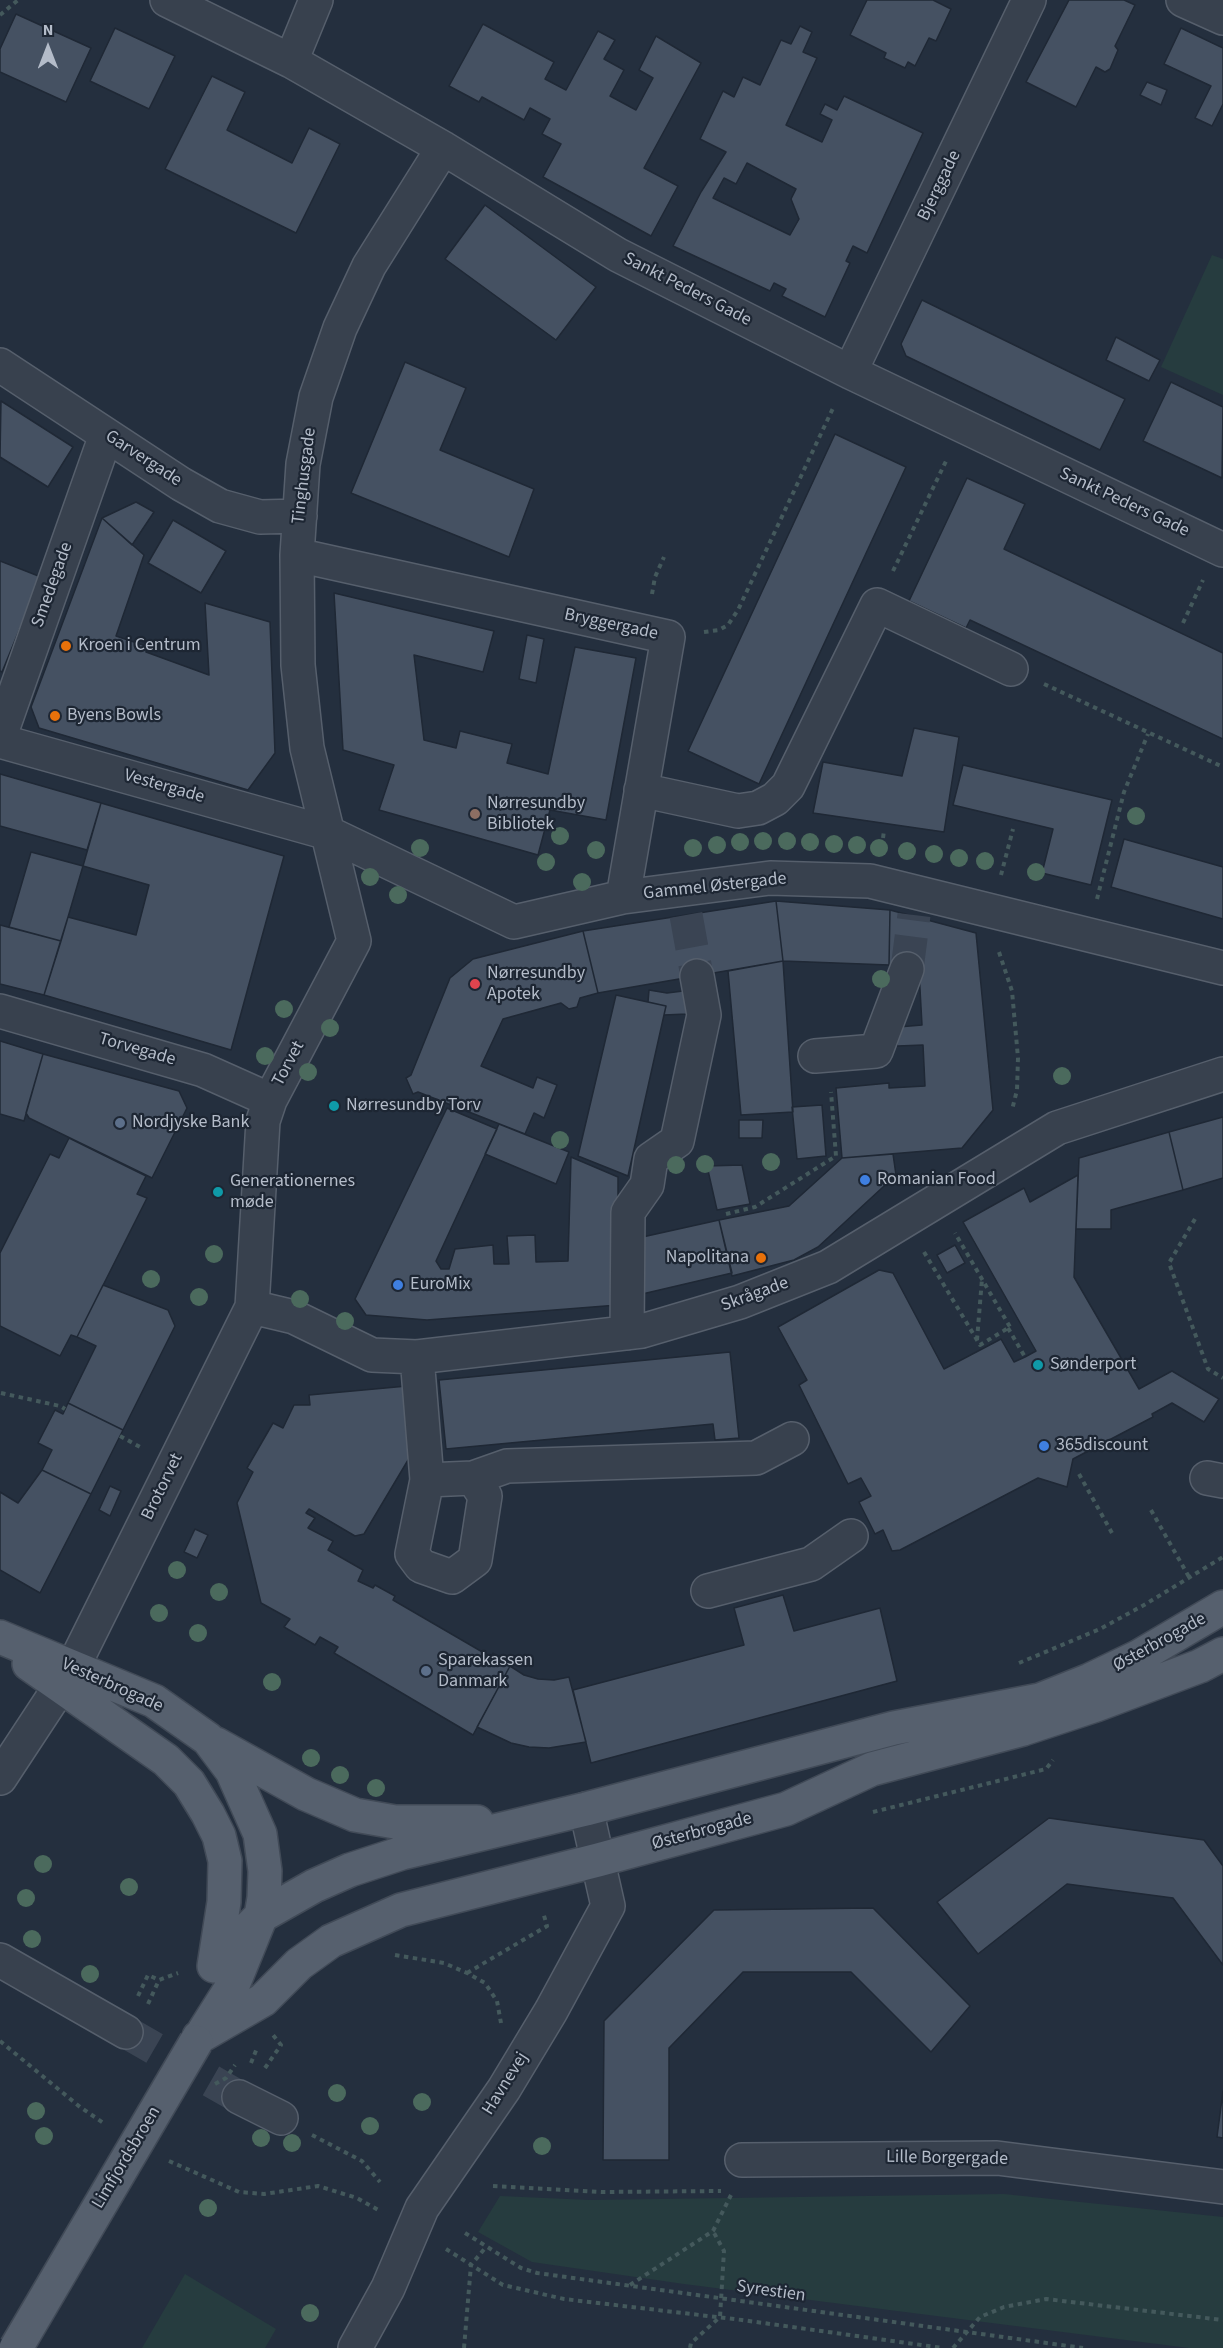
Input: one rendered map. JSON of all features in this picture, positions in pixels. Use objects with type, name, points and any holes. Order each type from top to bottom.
[{"type":"main road","name":"Østerbrogade","points":[[216,1960],[261,1916],[314,1886],[350,1870],[402,1853],[586,1809],[894,1728],[1040,1700],[1138,1657],[1223,1607]]},
{"type":"main road","name":"Vesterbrogade","points":[[0,1637],[66,1676],[166,1760],[189,1783],[219,1836],[225,1861],[224,1902],[216,1960]]},
{"type":"main road","name":"Vesterbrogade","points":[[0,1644],[66,1676],[154,1701],[208,1739],[232,1771],[260,1834],[265,1871],[264,1898],[261,1916],[233,1985],[197,2040]]},
{"type":"main road","name":"Østerbrogade","points":[[197,2040],[263,2000],[299,1964],[331,1941],[401,1910],[786,1809],[872,1769],[1023,1730],[1127,1694],[1200,1666],[1223,1654]]},
{"type":"main road","points":[[208,1739],[306,1794],[355,1815],[395,1822],[533,1822]]},
{"type":"main road","name":"Limfjordsbroen","points":[[15,2348],[197,2040],[201,1998],[216,1960]]},
{"type":"street","name":"Sankt Peders Gade","points":[[167,0],[291,61],[443,148],[618,255],[850,372],[1221,549]]},
{"type":"street","points":[[291,61],[316,0]]},
{"type":"street","name":"Bjerggade","points":[[850,372],[1029,0]]},
{"type":"street","points":[[1183,0],[1223,18]]},
{"type":"street","name":"Tinghusgade","points":[[328,833],[306,736],[298,665],[297,555],[303,464],[316,397],[340,328],[369,266],[443,148]]},
{"type":"street","name":"Garvergade","points":[[0,365],[181,484],[220,506],[260,516],[300,516]]},
{"type":"street","name":"Smedegade","points":[[0,736],[106,435]]},
{"type":"street","name":"Bryggergade","points":[[297,555],[668,637],[623,897]]},
{"type":"street","points":[[641,790],[738,811],[758,808],[775,799],[788,786],[876,605],[1011,669]]},
{"type":"street","name":"Vestergade","points":[[0,741],[328,833]]},
{"type":"street","name":"Gammel Østergade","points":[[328,833],[514,922],[623,897],[684,902],[770,878],[870,881],[915,904],[992,912],[1223,968]]},
{"type":"street","name":"Torvet","points":[[252,1307],[263,1121],[270,1100],[354,941],[328,833]]},
{"type":"street","points":[[821,1056],[876,1051],[907,969]]},
{"type":"street","points":[[627,1333],[628,1212],[647,1185],[651,1159],[677,1141],[704,1016],[697,976]]},
{"type":"street","name":"Torvegade","points":[[0,1011],[203,1070],[270,1100]]},
{"type":"street","name":"Skrågade","points":[[252,1307],[294,1317],[372,1355],[417,1357],[642,1331],[740,1302],[828,1267],[1057,1128],[1223,1074]]},
{"type":"street","name":"Brotorvet","points":[[0,1778],[66,1676],[252,1307]]},
{"type":"street","points":[[417,1357],[427,1480],[412,1554],[421,1566],[452,1577],[475,1560],[485,1496],[473,1478]]},
{"type":"street","points":[[427,1480],[473,1478],[507,1466],[756,1458],[792,1439]]},
{"type":"street","points":[[708,1590],[811,1564],[851,1536]]},
{"type":"street","name":"Havnevej","points":[[355,2348],[388,2289],[422,2208],[504,2090],[551,2011],[608,1906],[586,1809]]},
{"type":"street","points":[[0,1960],[135,2022]]},
{"type":"street","points":[[239,2097],[282,2118]]},
{"type":"street","name":"Lille Borgergade","points":[[742,2160],[997,2158],[1223,2187]]},
{"type":"path","points":[[0,15],[18,0]]},
{"type":"path","points":[[668,637],[719,630],[728,625],[738,610],[850,372]]},
{"type":"path","points":[[900,557],[963,426]]},
{"type":"path","points":[[1183,623],[1221,549]]},
{"type":"path","points":[[654,577],[664,557]]},
{"type":"path","points":[[1011,669],[1223,767]]},
{"type":"path","points":[[1088,935],[1124,792],[1148,734]]},
{"type":"path","points":[[1001,1162],[1017,1090],[1018,1058],[1012,991],[1001,959],[992,912],[1013,829]]},
{"type":"path","points":[[726,1214],[755,1207],[836,1156],[821,1056]]},
{"type":"path","points":[[936,1201],[1010,1327],[1008,1328],[1025,1357]]},
{"type":"path","points":[[1195,1219],[1170,1263],[1208,1370],[1223,1378]]},
{"type":"path","points":[[905,1220],[980,1345],[1008,1328]]},
{"type":"path","points":[[977,1340],[982,1279]]},
{"type":"path","points":[[1,1394],[65,1409]]},
{"type":"path","points":[[1079,1474],[1112,1533]]},
{"type":"path","points":[[1151,1510],[1190,1577]]},
{"type":"path","points":[[1009,1669],[1100,1629],[1223,1557]]},
{"type":"path","points":[[467,1972],[547,1926],[542,1910]]},
{"type":"path","points":[[391,1955],[419,1957],[444,1963],[467,1972],[484,1983],[497,2001],[502,2031]]},
{"type":"path","points":[[135,2022],[159,1980],[216,1960]]},
{"type":"path","points":[[282,2118],[362,2161],[380,2182]]},
{"type":"path","points":[[493,2186],[602,2192],[734,2190],[713,2231],[629,2286]]},
{"type":"path","points":[[690,2348],[691,2343],[720,2317],[724,2251],[713,2231]]},
{"type":"path","name":"Syrestien","points":[[465,2233],[521,2268],[537,2273],[1083,2348]]},
{"type":"path","points":[[464,2348],[471,2265],[486,2247]]},
{"type":"path","name":"Syrestien","points":[[452,2252],[504,2285],[554,2296],[943,2348]]},
{"type":"path","points":[[953,2348],[980,2317],[1004,2307],[1046,2298],[1223,2320]]},
{"type":"green space","points":[[1212,255],[1223,259],[1223,395],[1161,367]]},
{"type":"green space","points":[[1004,2194],[1223,2217],[1223,2348],[1189,2348],[684,2284],[532,2262],[478,2232],[500,2196],[590,2200]]},
{"type":"green space","points":[[185,2274],[276,2329],[265,2348],[142,2348]]},
{"type":"building","points":[[867,0],[933,0],[951,9],[936,41],[929,38],[915,66],[908,62],[905,68],[884,58],[886,53],[850,35]]},
{"type":"building","points":[[1069,0],[1124,0],[1135,5],[1115,46],[1118,50],[1110,69],[1105,72],[1096,67],[1076,107],[1026,82]]},
{"type":"building","points":[[16,14],[91,48],[66,102],[0,72],[0,49]]},
{"type":"building","points":[[483,24],[554,62],[545,79],[566,90],[598,31],[615,40],[604,59],[624,70],[610,96],[636,110],[653,78],[639,70],[656,36],[701,63],[644,168],[678,186],[651,236],[543,177],[561,144],[542,134],[550,119],[530,108],[524,120],[482,97],[479,102],[449,86]]},
{"type":"building","points":[[800,26],[812,32],[803,52],[817,58],[786,125],[822,142],[832,120],[820,114],[825,104],[837,110],[844,96],[923,133],[867,253],[853,246],[846,261],[850,263],[825,317],[782,296],[786,289],[774,283],[770,291],[673,246],[701,192],[726,152],[700,139],[723,91],[734,97],[743,77],[760,85],[781,40],[791,44]],"holes":[[[747,163],[796,189],[791,199],[799,219],[790,235],[713,198],[724,178],[736,184]]]},
{"type":"building","points":[[115,28],[175,56],[149,109],[90,81]]},
{"type":"building","points":[[1181,28],[1223,48],[1223,104],[1212,126],[1195,118],[1211,86],[1164,64]]},
{"type":"building","points":[[212,76],[245,92],[227,130],[292,163],[309,128],[340,144],[296,233],[165,169]]},
{"type":"building","points":[[1147,82],[1167,90],[1161,105],[1140,95]]},
{"type":"building","points":[[485,205],[596,287],[556,340],[445,259]]},
{"type":"building","points":[[922,300],[1125,399],[1100,450],[906,356],[901,344]]},
{"type":"building","points":[[1116,337],[1160,360],[1149,381],[1106,360]]},
{"type":"building","points":[[405,362],[466,388],[440,450],[534,489],[509,557],[351,493]]},
{"type":"building","points":[[1171,382],[1223,407],[1222,478],[1143,441]]},
{"type":"building","points":[[1,401],[73,447],[48,487],[0,457]]},
{"type":"building","points":[[835,434],[906,467],[759,784],[688,751]]},
{"type":"building","points":[[967,478],[1025,504],[1004,549],[1223,653],[1223,739],[970,620],[966,628],[909,601]]},
{"type":"building","points":[[136,502],[154,512],[132,545],[102,518]]},
{"type":"building","points":[[102,518],[144,555],[116,636],[146,646],[146,652],[209,675],[205,603],[270,622],[275,753],[248,790],[39,728],[31,707]]},
{"type":"building","points":[[173,520],[226,551],[201,593],[148,563]]},
{"type":"building","points":[[0,561],[41,577],[2,672],[0,671]]},
{"type":"building","points":[[334,593],[494,631],[483,672],[414,655],[424,740],[456,748],[460,731],[512,744],[507,763],[548,774],[575,647],[636,658],[606,820],[550,810],[538,855],[379,810],[394,765],[343,750]]},
{"type":"building","points":[[527,635],[544,639],[536,683],[519,679]]},
{"type":"building","points":[[914,728],[959,737],[944,832],[813,813],[823,762],[902,776]]},
{"type":"building","points":[[963,765],[1112,800],[1091,885],[1042,873],[1053,829],[953,805]]},
{"type":"building","points":[[0,774],[101,803],[87,850],[0,826]]},
{"type":"building","points":[[101,803],[284,856],[231,1050],[44,995],[68,917],[136,935],[149,885],[83,866]]},
{"type":"building","points":[[1124,839],[1223,867],[1223,919],[1111,887]]},
{"type":"building","points":[[31,852],[83,866],[61,941],[9,927]]},
{"type":"building","points":[[776,901],[890,910],[889,965],[783,961]]},
{"type":"building","points":[[776,901],[783,961],[598,993],[583,931]]},
{"type":"building","points":[[890,910],[976,933],[993,1110],[962,1148],[842,1158],[836,1088],[889,1083],[889,1088],[925,1086],[923,1045],[898,1046],[894,1042],[898,1027],[922,1025],[919,971],[889,965]]},
{"type":"building","points":[[0,925],[61,941],[44,995],[0,984]]},
{"type":"building","points":[[583,931],[598,993],[580,998],[577,1007],[569,1009],[561,1003],[503,1019],[481,1066],[533,1088],[537,1077],[557,1085],[544,1118],[534,1113],[525,1134],[418,1092],[413,1094],[406,1078],[411,1075],[450,978],[473,959]]},
{"type":"building","points":[[783,961],[793,1112],[741,1115],[728,971]]},
{"type":"building","points":[[649,990],[667,993],[683,991],[687,1014],[664,1015],[666,1006],[648,1002]]},
{"type":"building","points":[[616,995],[666,1006],[628,1176],[578,1156]]},
{"type":"building","points":[[0,1041],[43,1054],[24,1121],[0,1114]]},
{"type":"building","points":[[43,1054],[179,1091],[187,1108],[152,1178],[29,1118],[26,1113]]},
{"type":"building","points":[[822,1105],[826,1156],[797,1159],[792,1107]]},
{"type":"building","points":[[447,1108],[497,1129],[436,1261],[441,1269],[449,1269],[455,1249],[493,1245],[494,1264],[509,1264],[507,1236],[535,1235],[536,1262],[568,1261],[571,1157],[618,1177],[618,1305],[427,1320],[366,1315],[355,1299]]},
{"type":"building","points":[[1223,1117],[1223,1178],[1183,1190],[1169,1132]]},
{"type":"building","points":[[739,1120],[763,1120],[762,1138],[739,1138]]},
{"type":"building","points":[[499,1124],[569,1152],[556,1184],[485,1154]]},
{"type":"building","points":[[1169,1132],[1183,1190],[1111,1210],[1111,1229],[1076,1229],[1079,1158]]},
{"type":"building","points":[[69,1138],[146,1176],[137,1194],[147,1198],[77,1337],[71,1335],[60,1356],[0,1326],[0,1253],[50,1154],[59,1158]]},
{"type":"building","points":[[893,1154],[896,1175],[818,1247],[794,1260],[732,1276],[719,1220],[789,1206],[842,1158]]},
{"type":"building","points":[[742,1165],[750,1204],[717,1210],[707,1166]]},
{"type":"building","name":"Sønderport","points":[[1078,1175],[1074,1277],[1139,1389],[1172,1371],[1219,1399],[1204,1422],[1172,1403],[1152,1414],[1153,1417],[1073,1459],[1067,1487],[1038,1478],[900,1550],[892,1551],[883,1530],[875,1534],[859,1502],[871,1496],[861,1478],[848,1484],[799,1385],[807,1380],[778,1327],[879,1270],[893,1273],[944,1369],[1001,1339],[1014,1362],[1025,1357],[1036,1351],[963,1222],[1024,1188],[1030,1202]]},
{"type":"building","points":[[719,1220],[732,1273],[638,1295],[638,1238]]},
{"type":"building","points":[[955,1245],[965,1263],[947,1273],[937,1255]]},
{"type":"building","points":[[103,1285],[168,1310],[175,1326],[123,1430],[68,1403],[96,1346],[77,1337]]},
{"type":"building","points":[[730,1352],[739,1438],[715,1440],[713,1424],[446,1449],[439,1380]]},
{"type":"building","points":[[407,1386],[414,1450],[364,1534],[355,1536],[309,1509],[306,1513],[315,1518],[308,1528],[333,1541],[328,1550],[363,1570],[358,1581],[373,1588],[375,1585],[395,1596],[393,1600],[491,1657],[493,1653],[510,1666],[473,1735],[334,1653],[338,1647],[320,1637],[315,1645],[284,1627],[290,1619],[261,1603],[237,1503],[253,1472],[247,1468],[273,1423],[283,1428],[294,1405],[310,1405],[309,1395]]},
{"type":"building","points":[[68,1403],[123,1430],[91,1494],[42,1470],[52,1450],[38,1443],[55,1410],[63,1414]]},
{"type":"building","points":[[42,1470],[91,1494],[40,1593],[0,1570],[0,1492],[18,1503]]},
{"type":"building","points":[[110,1486],[121,1491],[110,1516],[99,1510]]},
{"type":"building","points":[[195,1529],[208,1535],[197,1558],[184,1552]]},
{"type":"building","points":[[783,1595],[794,1631],[880,1608],[897,1681],[591,1763],[573,1690],[744,1645],[734,1608]]},
{"type":"building","points":[[510,1666],[524,1675],[538,1679],[554,1680],[569,1677],[586,1742],[549,1748],[529,1747],[511,1743],[477,1727]]},
{"type":"building","points":[[1049,1818],[1204,1840],[1223,1866],[1223,1965],[1173,1898],[1067,1884],[978,1954],[937,1902]]},
{"type":"building","points":[[873,1908],[970,2006],[931,2052],[851,1972],[743,1972],[669,2048],[669,2160],[603,2160],[604,2021],[714,1910]]},
{"type":"building","points":[[1223,2091],[1223,2138],[1217,2137]]},
{"type":"tunnel","points":[[686,915],[697,976]]},
{"type":"tunnel","points":[[907,969],[914,915]]},
{"type":"tunnel","points":[[126,2032],[239,2097]]},
{"type":"place","name":"Kroen i Centrum","points":[[66,646]]},
{"type":"place","name":"Byens Bowls","points":[[55,716]]},
{"type":"place","name":"Nørresundby Bibliotek","points":[[475,814]]},
{"type":"place","name":"Nørresundby Apotek","points":[[475,984]]},
{"type":"place","name":"Nørresundby Torv","points":[[334,1106]]},
{"type":"place","name":"Nordjyske Bank","points":[[120,1123]]},
{"type":"place","name":"Romanian Food","points":[[865,1180]]},
{"type":"place","name":"Generationernes møde","points":[[218,1192]]},
{"type":"place","name":"Napolitana","points":[[761,1258]]},
{"type":"place","name":"EuroMix","points":[[398,1285]]},
{"type":"place","name":"Sønderport","points":[[1038,1365]]},
{"type":"place","name":"365discount","points":[[1044,1446]]},
{"type":"place","name":"Sparekassen Danmark","points":[[426,1671]]}]
